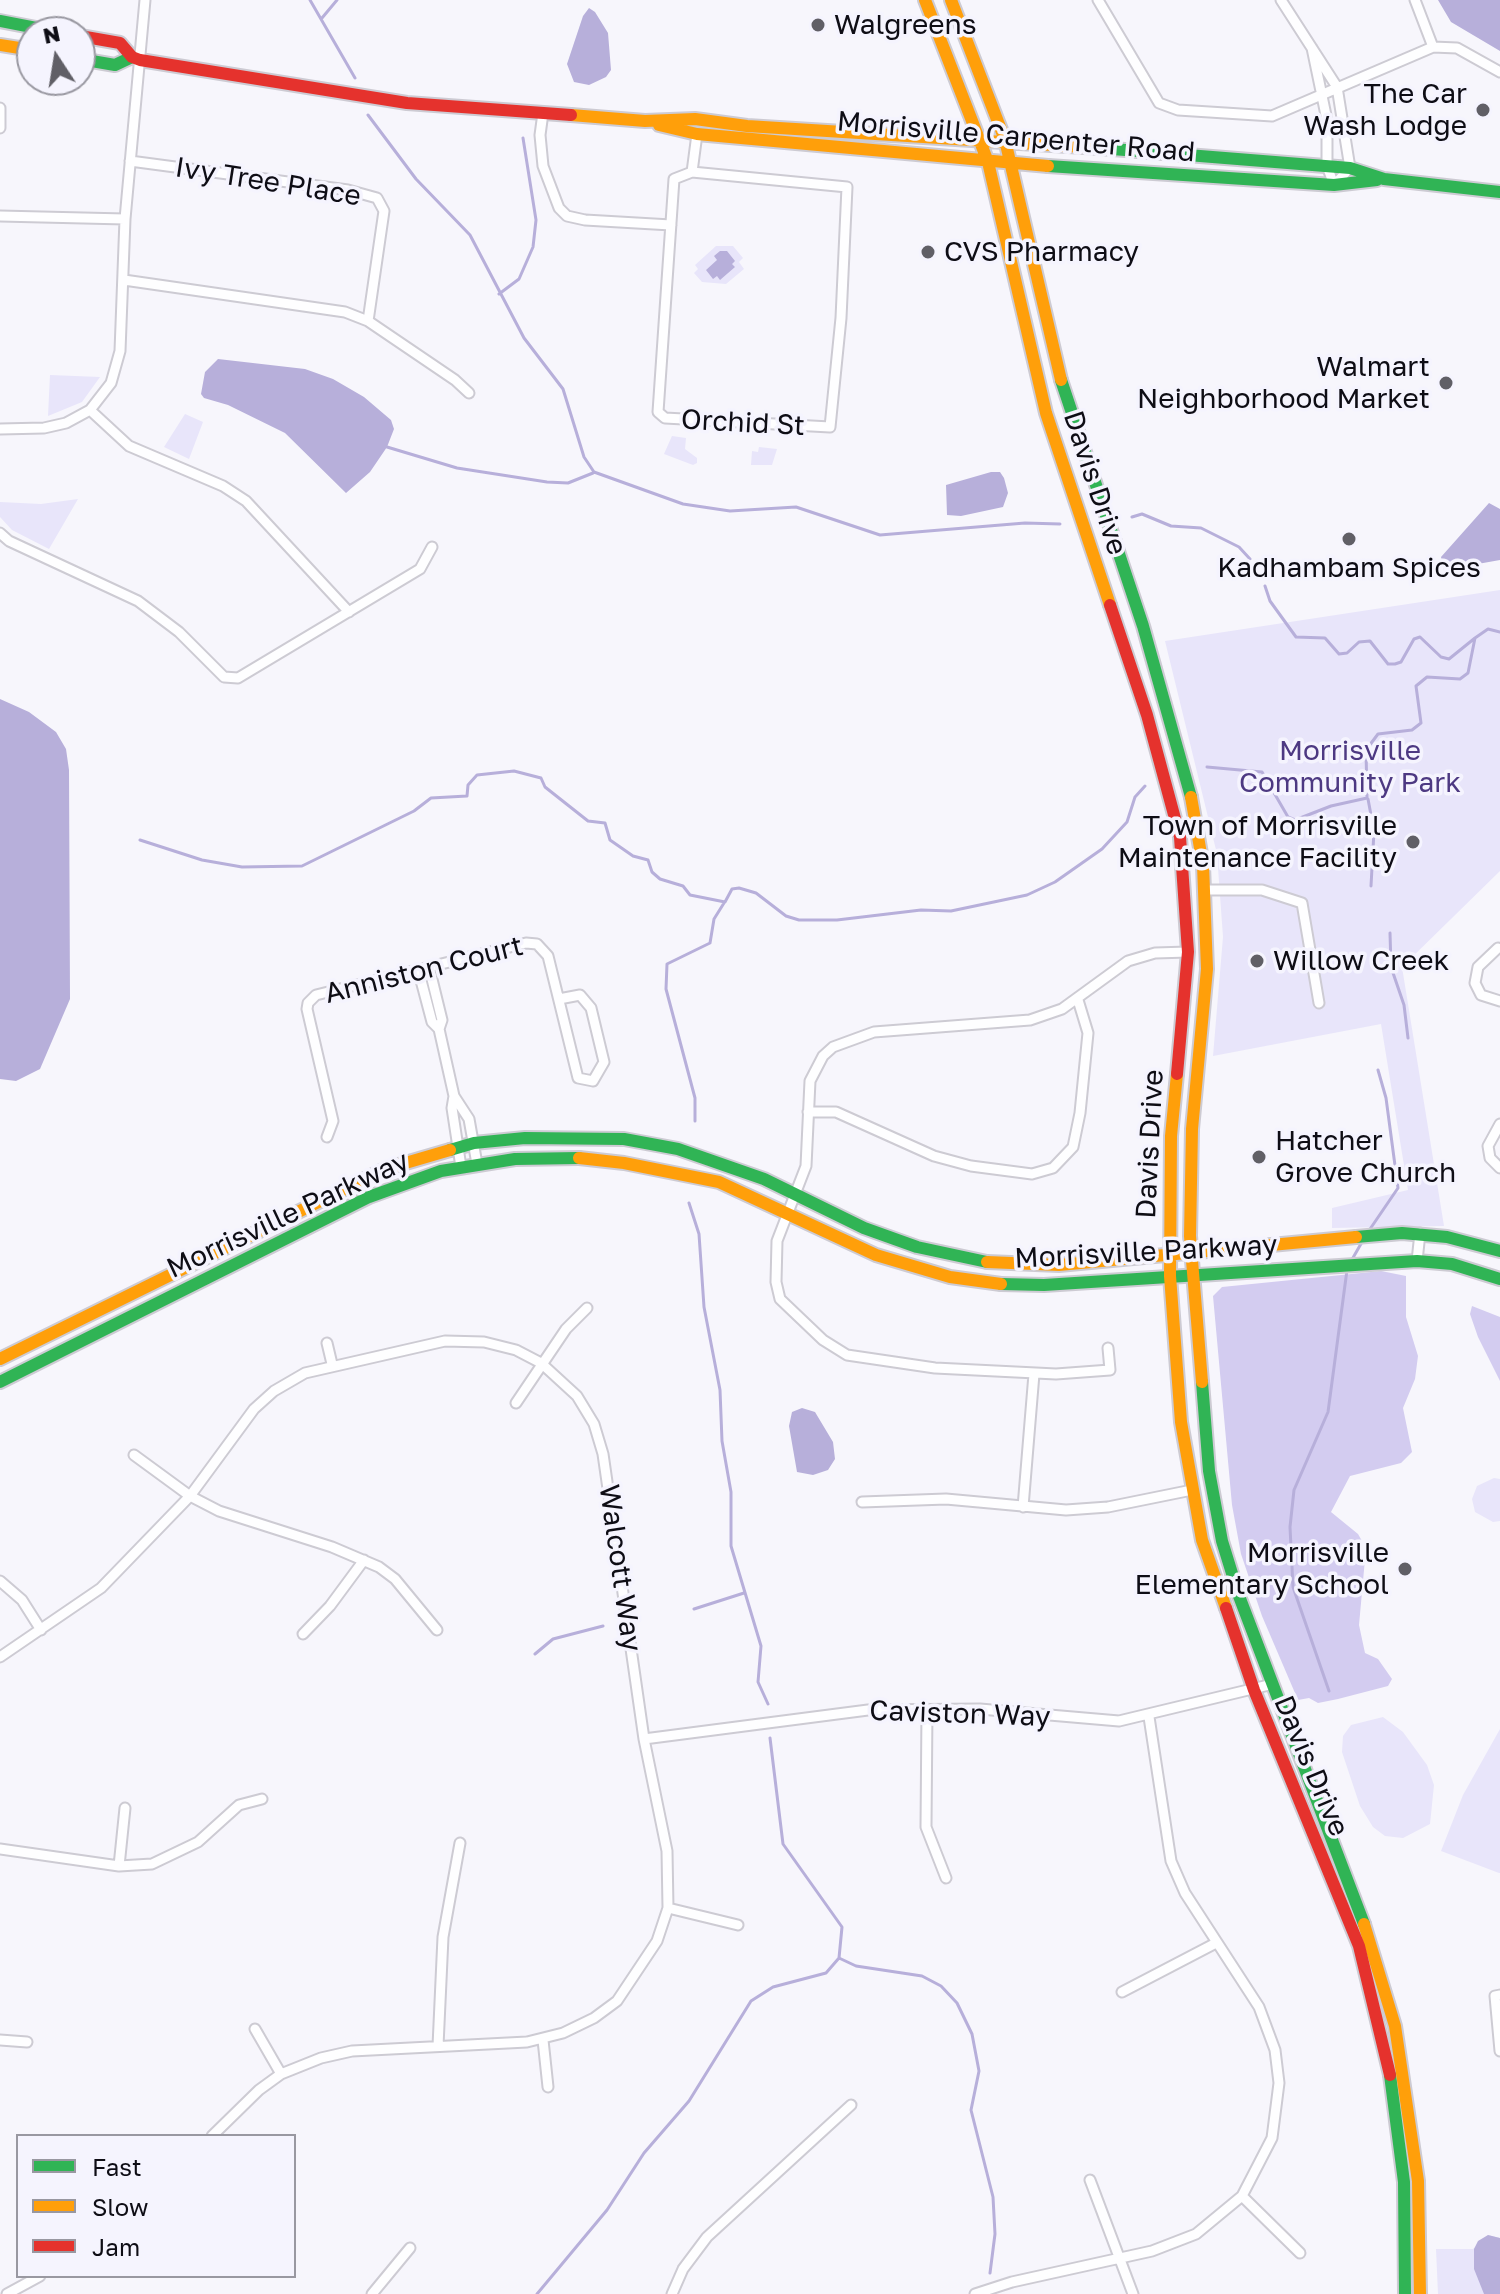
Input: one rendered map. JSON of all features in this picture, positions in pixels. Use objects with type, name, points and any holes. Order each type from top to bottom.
[{"type":"main road","name":"Davis Drive","points":[[925,0],[988,162],[1046,413],[1170,792],[1184,870],[1188,952],[1171,1136],[1169,1256],[1181,1422],[1202,1540],[1254,1690],[1359,1946],[1386,2048],[1404,2182],[1405,2294]]},
{"type":"main road","name":"Davis Drive","points":[[951,0],[1005,140],[1059,375],[1143,626],[1186,776],[1200,840],[1207,969],[1192,1129],[1191,1276],[1209,1471],[1222,1541],[1359,1907],[1395,2026],[1418,2181],[1420,2294]]},
{"type":"main road","name":"Morrisville Carpenter Road","points":[[96,39],[120,43],[136,58]]},
{"type":"main road","name":"Morrisville Carpenter Road","points":[[96,62],[115,65],[136,58],[407,103],[645,121],[695,119],[747,126],[1005,140],[1327,166],[1350,168],[1384,179],[1500,192]]},
{"type":"main road","name":"Morrisville Carpenter Road","points":[[645,121],[697,134],[1011,164],[1334,185],[1384,179]]},
{"type":"main road","name":"Morrisville Parkway","points":[[0,1359],[355,1181],[474,1143],[557,1136],[652,1144],[704,1156],[797,1195],[864,1228],[917,1247],[987,1262],[1059,1265],[1420,1233],[1500,1251]]},
{"type":"main road","name":"Morrisville Parkway","points":[[0,1382],[369,1197],[411,1179],[477,1164],[547,1158],[624,1163],[719,1182],[876,1255],[950,1277],[1032,1285],[1417,1261],[1452,1264],[1500,1279]]},
{"type":"street","points":[[0,429],[56,427],[90,410],[111,383],[117,365],[136,58],[145,0]]},
{"type":"street","points":[[1098,0],[1159,103],[1178,110],[1272,116],[1433,47],[1457,48],[1500,72]]},
{"type":"street","points":[[1281,0],[1321,57],[1337,87],[1350,168],[1334,185],[1327,166],[1327,120],[1312,48]]},
{"type":"street","points":[[1415,0],[1433,47]]},
{"type":"street","points":[[0,108],[0,128]]},
{"type":"street","points":[[543,113],[540,135],[543,166],[559,208],[567,216],[585,220],[671,225]]},
{"type":"street","name":"Orchid St","points":[[692,172],[697,134]]},
{"type":"street","name":"Ivy Tree Place","points":[[130,161],[348,190],[377,198],[384,211],[368,321]]},
{"type":"street","name":"Orchid St","points":[[692,172],[847,187],[841,318],[830,427],[665,418],[658,412],[674,179],[692,172]]},
{"type":"street","points":[[0,216],[125,219]]},
{"type":"street","points":[[124,280],[333,308],[368,321],[455,380],[469,393]]},
{"type":"street","points":[[90,410],[129,446],[223,486],[246,501],[349,612]]},
{"type":"street","points":[[0,533],[149,608],[224,677],[238,678],[420,569],[432,547]]},
{"type":"street","points":[[1205,890],[1262,890],[1302,903],[1319,1003]]},
{"type":"street","name":"Anniston Court","points":[[327,1137],[332,1133],[333,1121],[307,1009],[311,998],[418,969],[537,944],[546,950],[578,1078],[593,1081],[604,1062],[591,1008],[580,995],[559,999]]},
{"type":"street","points":[[1499,948],[1478,967],[1475,983],[1481,995],[1500,1001]]},
{"type":"street","points":[[1108,1348],[1110,1370],[1034,1374],[883,1363],[834,1348],[790,1312],[777,1291],[777,1241],[797,1195],[808,1155],[807,1095],[816,1068],[833,1047],[856,1035],[1030,1020],[1078,1000],[1128,961],[1155,953],[1188,952]]},
{"type":"street","points":[[429,967],[442,1020],[439,1029],[454,1096],[452,1108],[461,1167]]},
{"type":"street","points":[[418,969],[432,1022],[439,1029]]},
{"type":"street","points":[[808,1112],[836,1112],[934,1156],[971,1166],[1032,1174],[1053,1168],[1067,1157],[1076,1137],[1088,1033],[1078,1000]]},
{"type":"street","points":[[454,1096],[466,1110],[477,1164]]},
{"type":"street","points":[[1500,1124],[1492,1133],[1488,1152],[1493,1164],[1500,1168]]},
{"type":"street","points":[[1417,1261],[1420,1233]]},
{"type":"street","points":[[516,1403],[566,1329],[587,1308]]},
{"type":"street","name":"Walcott Way","points":[[0,1657],[101,1588],[190,1496],[265,1398],[294,1379],[332,1364],[456,1340],[499,1345],[541,1363],[577,1396],[599,1438],[644,1739],[667,1851],[668,1908],[657,1941],[617,2001],[579,2026],[543,2040],[344,2053],[281,2074],[239,2107],[214,2134]]},
{"type":"street","points":[[327,1343],[332,1364]]},
{"type":"street","points":[[1023,1507],[1034,1374]]},
{"type":"street","points":[[134,1455],[190,1496],[241,1519],[364,1560],[395,1579],[437,1630]]},
{"type":"street","points":[[862,1502],[946,1499],[1023,1507],[1087,1509],[1192,1490]]},
{"type":"street","points":[[303,1634],[330,1606],[364,1560]]},
{"type":"street","points":[[0,1581],[22,1600],[41,1630]]},
{"type":"street","name":"Caviston Way","points":[[644,1739],[827,1713],[927,1709],[980,1709],[1100,1722],[1149,1717],[1273,1684]]},
{"type":"street","points":[[927,1709],[926,1827],[946,1878]]},
{"type":"street","points":[[975,2294],[1012,2282],[1168,2246],[1196,2234],[1242,2196],[1272,2138],[1278,2102],[1278,2067],[1259,2007],[1185,1893],[1171,1861],[1149,1717]]},
{"type":"street","points":[[0,1849],[119,1866],[152,1864],[185,1851],[239,1805],[262,1799]]},
{"type":"street","points":[[119,1866],[125,1808]]},
{"type":"street","points":[[438,2046],[443,1937],[460,1843]]},
{"type":"street","points":[[668,1908],[738,1925]]},
{"type":"street","points":[[1122,1992],[1216,1943]]},
{"type":"street","points":[[1500,1995],[1495,1996],[1500,2051]]},
{"type":"street","points":[[255,2029],[281,2074]]},
{"type":"street","points":[[0,2040],[27,2042]]},
{"type":"street","points":[[543,2040],[548,2087]]},
{"type":"street","points":[[672,2294],[683,2269],[707,2237],[851,2105]]},
{"type":"street","points":[[1090,2180],[1133,2294]]},
{"type":"street","points":[[1242,2196],[1300,2253]]},
{"type":"street","points":[[372,2294],[410,2248]]},
{"type":"street","points":[[0,2287],[6,2294],[36,2278]]},
{"type":"green space","points":[[716,246],[733,246],[743,258],[739,262],[744,269],[726,284],[702,282],[694,273],[698,269],[695,265]]},
{"type":"green space","points":[[50,375],[100,377],[82,402],[48,416]]},
{"type":"green space","points":[[185,414],[203,422],[189,459],[164,447]]},
{"type":"green space","points":[[672,436],[686,438],[685,449],[697,458],[697,463],[693,465],[664,454]]},
{"type":"green space","points":[[759,447],[777,449],[772,465],[751,465],[752,451],[758,452]]},
{"type":"green space","points":[[78,499],[49,549],[12,530],[0,517],[0,502],[41,504]]},
{"type":"green space","name":"Morrisville Community Park","points":[[1500,590],[1500,871],[1402,967],[1444,1226],[1332,1228],[1332,1208],[1408,1190],[1381,1024],[1213,1056],[1223,937],[1217,854],[1165,641]]},
{"type":"green space","points":[[1494,1478],[1500,1479],[1500,1521],[1493,1522],[1475,1512],[1472,1499],[1477,1486]]},
{"type":"green space","points":[[1383,1717],[1403,1732],[1427,1765],[1434,1785],[1430,1824],[1403,1838],[1385,1836],[1373,1827],[1360,1806],[1342,1752],[1343,1736],[1351,1725]]},
{"type":"green space","points":[[1500,1729],[1499,1873],[1441,1851],[1463,1795]]},
{"type":"green space","points":[[1488,2235],[1500,2238],[1500,2294],[1438,2294],[1436,2249],[1473,2249]]},
{"type":"shaded area","points":[[1438,0],[1500,0],[1500,51],[1451,22]]},
{"type":"shaded area","points":[[589,8],[608,33],[611,70],[606,77],[589,85],[574,82],[567,64],[583,16]]},
{"type":"shaded area","points":[[720,251],[727,251],[735,261],[732,264],[735,267],[720,280],[717,276],[713,279],[706,270],[717,260],[714,256]]},
{"type":"shaded area","points":[[218,359],[305,369],[333,379],[364,397],[391,420],[394,429],[387,447],[370,472],[346,493],[285,433],[228,405],[204,398],[201,394],[205,372]]},
{"type":"shaded area","points":[[1000,472],[1004,478],[1008,493],[1003,507],[961,516],[947,515],[946,485]]},
{"type":"shaded area","points":[[1489,503],[1500,509],[1500,560],[1444,570],[1441,557]]},
{"type":"shaded area","points":[[0,699],[29,712],[56,732],[66,749],[69,770],[70,999],[40,1069],[16,1081],[0,1079]]},
{"type":"shaded area","points":[[1381,1271],[1406,1276],[1406,1317],[1418,1356],[1415,1379],[1403,1408],[1412,1452],[1401,1463],[1350,1476],[1331,1512],[1358,1534],[1366,1548],[1359,1625],[1365,1653],[1378,1659],[1392,1679],[1388,1686],[1338,1699],[1318,1703],[1309,1698],[1298,1700],[1262,1616],[1241,1554],[1232,1505],[1213,1296],[1222,1287]]},
{"type":"shaded area","points":[[1472,1306],[1500,1317],[1500,1381],[1478,1337],[1470,1314]]},
{"type":"shaded area","points":[[802,1408],[815,1412],[833,1442],[835,1459],[828,1470],[813,1475],[797,1472],[789,1426],[792,1412]]},
{"type":"shaded area","points":[[1488,2235],[1500,2238],[1500,2294],[1484,2294],[1474,2269],[1474,2249],[1478,2241]]},
{"type":"waterway","points":[[310,0],[355,78]]},
{"type":"waterway","points":[[322,18],[337,0]]},
{"type":"waterway","points":[[368,115],[416,179],[470,235],[524,338],[563,389],[584,457],[594,472],[683,504],[730,511],[796,507],[880,535],[1025,523],[1060,524]]},
{"type":"waterway","points":[[499,294],[519,279],[533,247],[536,220],[523,138]]},
{"type":"waterway","points":[[387,447],[457,468],[547,482],[568,483],[593,473]]},
{"type":"waterway","points":[[1132,517],[1142,514],[1171,526],[1201,528],[1239,547],[1250,559]]},
{"type":"waterway","points":[[1265,586],[1270,601],[1296,637],[1325,638],[1339,654],[1347,653],[1359,642],[1370,641],[1388,664],[1395,664],[1401,662],[1414,639],[1420,637],[1441,657],[1449,659],[1475,638]]},
{"type":"waterway","points":[[1207,767],[1262,772],[1288,817],[1295,820],[1331,806],[1367,798],[1366,750],[1378,734],[1412,730],[1421,723],[1416,686],[1427,677],[1460,679],[1468,673],[1475,638],[1488,629],[1500,632]]},
{"type":"waterway","points":[[140,840],[202,860],[242,867],[302,866],[414,811],[431,798],[467,796],[468,785],[477,775],[514,771],[541,778],[545,787],[588,821],[605,823],[610,840],[633,856],[648,860],[652,872],[660,879],[683,886],[690,895],[725,902],[732,889],[739,888],[756,893],[786,916],[799,920],[837,920],[921,910],[951,911],[1027,895],[1055,882],[1102,849],[1127,822],[1135,797],[1145,786]]},
{"type":"waterway","points":[[1368,799],[1374,831],[1371,886]]},
{"type":"waterway","points":[[695,1121],[695,1098],[666,989],[667,964],[710,943],[714,919],[724,903]]},
{"type":"waterway","points":[[1390,933],[1391,967],[1404,1005],[1408,1038]]},
{"type":"waterway","points":[[1368,1232],[1398,1188],[1386,1098],[1378,1070]]},
{"type":"waterway","points":[[689,1203],[699,1234],[704,1307],[720,1390],[722,1441],[731,1492],[731,1546],[761,1646],[758,1682],[768,1704]]},
{"type":"waterway","points":[[1350,1263],[1362,1242]]},
{"type":"waterway","points":[[1329,1691],[1293,1587],[1290,1527],[1294,1490],[1328,1412],[1347,1270]]},
{"type":"waterway","points":[[694,1609],[744,1593]]},
{"type":"waterway","points":[[535,1654],[553,1639],[603,1626]]},
{"type":"waterway","points":[[537,2294],[607,2210],[644,2153],[689,2101],[751,2001],[773,1987],[826,1973],[839,1958],[842,1927],[783,1844],[770,1738]]},
{"type":"waterway","points":[[839,1958],[856,1966],[922,1976],[941,1986],[957,2003],[972,2034],[979,2071],[971,2110],[993,2197],[995,2234],[990,2273]]},
{"type":"traffic: fast","points":[[0,21],[16,24]]},
{"type":"traffic: fast","points":[[96,62],[115,65],[132,57]]},
{"type":"traffic: fast","points":[[1100,148],[1350,168],[1384,179],[1500,192]]},
{"type":"traffic: fast","points":[[1048,166],[1334,185],[1377,180]]},
{"type":"traffic: fast","points":[[1061,380],[1143,626],[1191,797]]},
{"type":"traffic: fast","points":[[450,1150],[474,1143],[525,1138],[624,1139],[678,1149],[764,1179],[864,1228],[917,1247],[987,1262]]},
{"type":"traffic: fast","points":[[0,1382],[369,1197],[441,1171],[515,1159],[579,1158]]},
{"type":"traffic: fast","points":[[1356,1237],[1402,1233],[1447,1237],[1500,1251]]},
{"type":"traffic: fast","points":[[1001,1284],[1044,1285],[1417,1261],[1452,1264],[1500,1279]]},
{"type":"traffic: fast","points":[[1202,1382],[1209,1471],[1222,1541],[1239,1596],[1364,1924]]},
{"type":"traffic: fast","points":[[1390,2075],[1404,2182],[1405,2294]]},
{"type":"traffic: slow","points":[[925,0],[988,162],[1046,413],[1110,605]]},
{"type":"traffic: slow","points":[[951,0],[1005,140],[1061,380]]},
{"type":"traffic: slow","points":[[0,45],[16,48]]},
{"type":"traffic: slow","points":[[571,115],[645,121],[695,119],[747,126],[1100,148]]},
{"type":"traffic: slow","points":[[659,125],[697,134],[1048,166]]},
{"type":"traffic: slow","points":[[1191,797],[1203,865],[1207,969],[1192,1129],[1190,1236],[1202,1382]]},
{"type":"traffic: slow","points":[[1177,1074],[1171,1136],[1170,1276],[1181,1422],[1202,1540],[1226,1608]]},
{"type":"traffic: slow","points":[[0,1359],[385,1169],[450,1150]]},
{"type":"traffic: slow","points":[[579,1158],[624,1163],[719,1182],[876,1255],[950,1277],[1001,1284]]},
{"type":"traffic: slow","points":[[987,1262],[1059,1265],[1356,1237]]},
{"type":"traffic: slow","points":[[1364,1924],[1395,2026],[1418,2181],[1420,2294]]},
{"type":"traffic: jam","points":[[96,39],[120,43],[132,57],[140,60],[407,103],[571,115]]},
{"type":"traffic: jam","points":[[1110,605],[1147,715],[1180,837],[1188,952],[1177,1074]]},
{"type":"traffic: jam","points":[[1226,1608],[1254,1690],[1359,1946],[1390,2075]]},
{"type":"place","name":"Walgreens","points":[[818,25]]},
{"type":"place","name":"The Car Wash Lodge","points":[[1483,110]]},
{"type":"place","name":"CVS Pharmacy","points":[[928,252]]},
{"type":"place","name":"Walmart Neighborhood Market","points":[[1446,383]]},
{"type":"place","name":"Kadhambam Spices","points":[[1349,539]]},
{"type":"place","name":"Town of Morrisville Maintenance Facility","points":[[1413,842]]},
{"type":"place","name":"Willow Creek","points":[[1257,961]]},
{"type":"place","name":"Hatcher Grove Church","points":[[1259,1157]]},
{"type":"place","name":"Morrisville Elementary School","points":[[1405,1569]]}]
